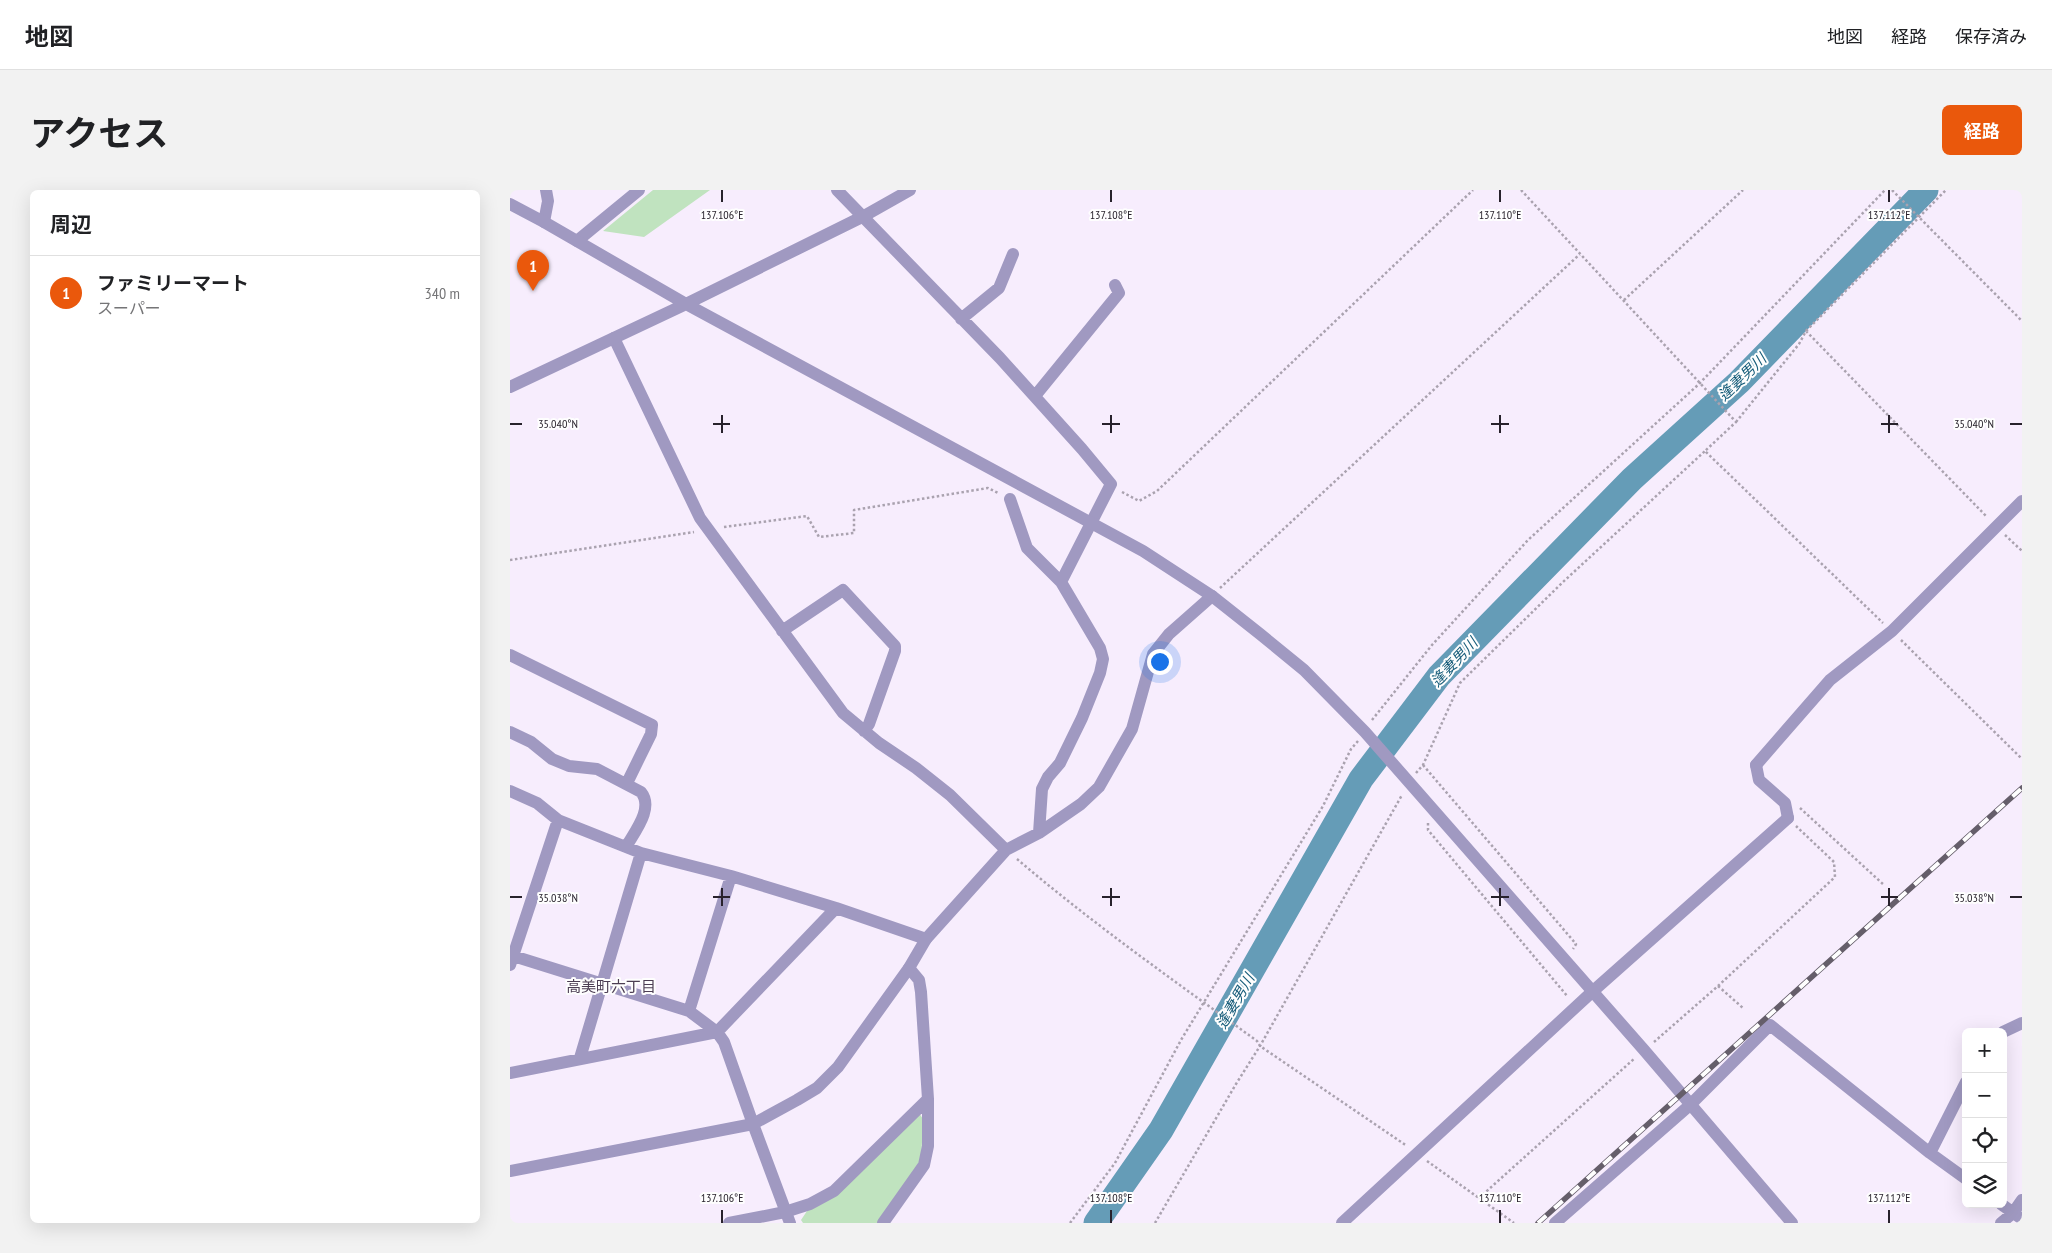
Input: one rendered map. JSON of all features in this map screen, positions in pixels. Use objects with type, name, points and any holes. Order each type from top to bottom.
[{"type":"street","points":[[544,222],[548,201],[546,190]]},
{"type":"street","points":[[577,242],[639,190]]},
{"type":"street","points":[[838,190],[1035,396],[1111,484],[1061,582]]},
{"type":"street","points":[[510,387],[686,304],[864,216],[910,190]]},
{"type":"street","points":[[510,204],[686,304],[1143,551],[1212,596],[1304,670],[1365,732],[1644,1050],[1792,1223]]},
{"type":"street","points":[[961,319],[998,288],[1013,254]]},
{"type":"street","points":[[1035,396],[1119,293],[1115,285]]},
{"type":"street","points":[[614,338],[700,518],[843,713],[864,731],[950,795],[1006,850]]},
{"type":"street","points":[[1010,499],[1027,548],[1061,582],[1100,648],[1103,659],[1100,673],[1082,718],[1060,763],[1048,777],[1042,789],[1039,832]]},
{"type":"street","points":[[1342,1223],[1578,1008],[1592,992],[1788,818],[1785,803],[1759,780],[1756,765],[1830,680],[1892,631],[2022,501]]},
{"type":"street","points":[[782,631],[843,590],[895,646],[895,651],[869,724],[864,731]]},
{"type":"street","points":[[510,1171],[753,1124],[817,1088],[829,1078],[909,968],[926,940],[1006,850],[1039,832],[1081,804],[1099,787],[1132,729],[1154,654],[1169,634],[1212,596]]},
{"type":"street","points":[[510,654],[652,725],[651,734],[627,783]]},
{"type":"street","points":[[510,732],[531,742],[552,759],[569,766],[597,769],[627,783],[644,795],[646,809],[626,847]]},
{"type":"street","points":[[510,791],[537,803],[558,820],[641,853],[731,876],[836,908],[926,940]]},
{"type":"street","points":[[558,820],[511,959],[689,1011],[717,1032],[724,1042],[788,1217]]},
{"type":"street","points":[[580,1058],[641,853]]},
{"type":"street","points":[[689,1011],[731,876]]},
{"type":"street","points":[[510,1073],[717,1032],[836,908]]},
{"type":"street","points":[[883,1223],[924,1165],[928,1146],[928,1099],[919,980],[909,968]]},
{"type":"street","points":[[2007,1030],[2022,1023]]},
{"type":"street","points":[[1555,1223],[1690,1105],[1770,1025],[1930,1153],[1962,1176]]},
{"type":"street","points":[[1930,1153],[1962,1090]]},
{"type":"street","points":[[729,1223],[788,1217],[834,1191],[928,1099]]},
{"type":"street","points":[[2018,1216],[2022,1200]]},
{"type":"street","points":[[2007,1208],[2018,1216]]},
{"type":"street","points":[[2001,1223],[2018,1216]]},
{"type":"path","points":[[1111,484],[1139,501],[1157,491],[1473,190]]},
{"type":"path","points":[[1521,190],[1736,422]]},
{"type":"path","points":[[1624,300],[1743,190]]},
{"type":"path","points":[[1070,1223],[1115,1163],[1182,1040],[1323,806],[1351,749],[1365,732],[1376,712],[1398,689],[1432,645],[1528,540],[1699,384],[1885,190]]},
{"type":"path","points":[[1892,190],[2022,321]]},
{"type":"path","points":[[1155,1223],[1260,1046],[1405,778],[1423,765],[1460,682],[1562,582],[1736,422],[1799,344],[1806,331],[1946,190]]},
{"type":"path","points":[[1212,596],[1580,254]]},
{"type":"path","points":[[1806,331],[2022,551]]},
{"type":"path","points":[[1705,451],[2022,759]]},
{"type":"path","points":[[510,560],[709,529],[807,516],[819,536],[854,533],[854,510],[988,488],[1010,499]]},
{"type":"path","points":[[1423,765],[1576,944],[1566,962]]},
{"type":"path","points":[[1785,803],[1790,799],[1884,885]]},
{"type":"path","points":[[1429,804],[1428,830],[1578,1008]]},
{"type":"path","points":[[1478,1198],[1718,986],[1835,877],[1834,862],[1788,818]]},
{"type":"path","points":[[1006,850],[1079,910],[1205,1001],[1211,1008],[1257,1041],[1260,1046],[1418,1154],[1514,1223]]},
{"type":"path","points":[[1718,986],[1743,1008]]},
{"type":"green space","points":[[653,190],[710,190],[644,237],[603,231]]},
{"type":"green space","points":[[919,1113],[923,1119],[921,1165],[880,1223],[803,1223],[801,1220],[807,1211]]},
{"type":"waterway","name":"逢妻男川","points":[[1096,1223],[1161,1130],[1361,779],[1439,676],[1632,479],[1739,382],[1926,190]]},
{"type":"railway","points":[[1538,1223],[2022,788]]},
{"type":"place","name":"ファミリーマート","points":[[533,291]]},
{"type":"district","name":"高美町六丁目","points":[[611,986]]}]
